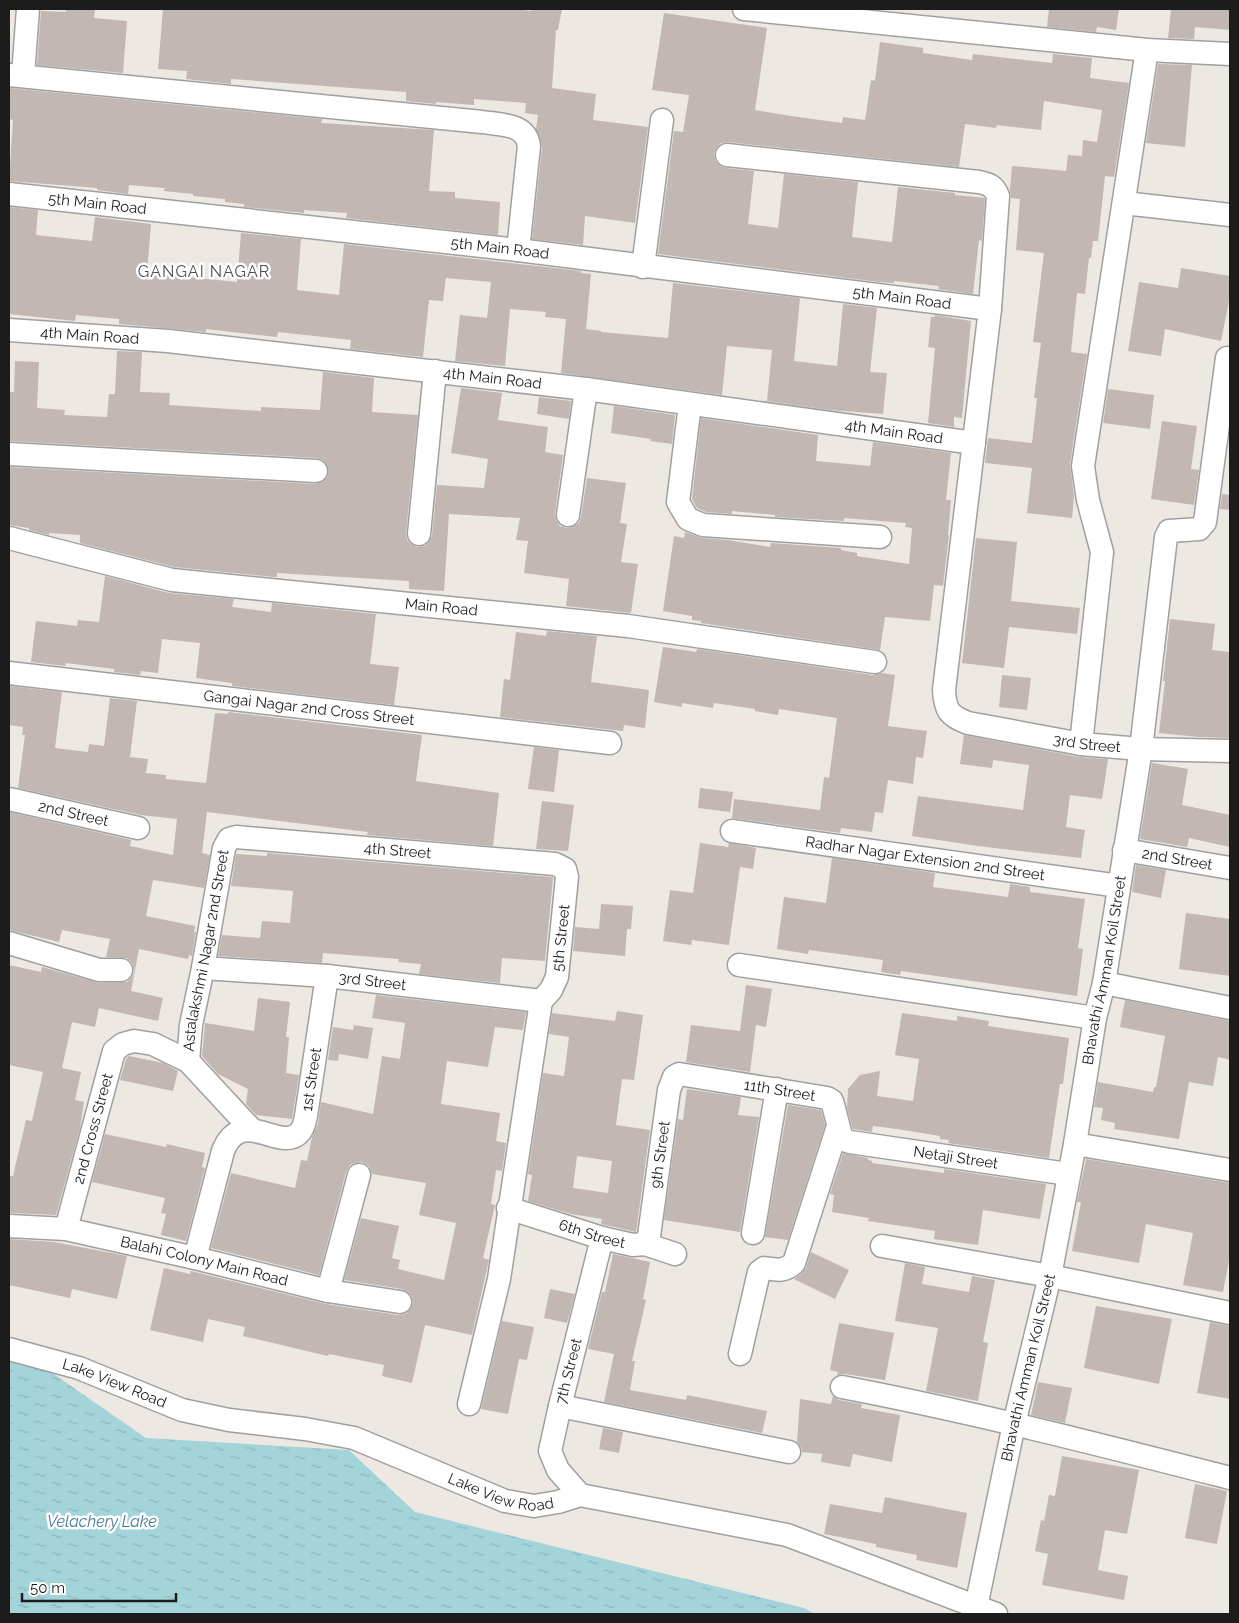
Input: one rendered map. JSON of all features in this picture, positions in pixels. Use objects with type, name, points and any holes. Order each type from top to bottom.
[{"type":"street","points":[[28,9],[16,75],[482,122],[510,126],[521,130],[528,138],[529,146],[518,250]]},
{"type":"street","points":[[744,9],[1147,50],[1230,54]]},
{"type":"street","points":[[1081,744],[1102,552],[1088,500],[1083,466],[1147,50]]},
{"type":"street","points":[[643,267],[662,120]]},
{"type":"street","points":[[727,155],[990,184],[996,189],[998,196],[990,309],[974,443]]},
{"type":"street","name":"5th Main Road","points":[[9,194],[518,250],[990,309]]},
{"type":"street","points":[[1124,203],[1230,214]]},
{"type":"street","name":"4th Main Road","points":[[9,330],[168,341],[435,371],[586,389],[974,443]]},
{"type":"street","name":"Bhavathi Amman Koil Street","points":[[986,1610],[1014,1424],[1050,1276],[1075,1144],[1095,1018],[1104,983],[1141,750],[1166,537],[1169,531],[1199,529],[1205,522],[1227,358]]},
{"type":"street","points":[[419,534],[435,371]]},
{"type":"street","points":[[568,515],[586,389]]},
{"type":"street","points":[[690,404],[678,502],[688,519],[703,525],[880,537]]},
{"type":"street","name":"3rd Street","points":[[974,443],[944,690],[944,702],[948,712],[957,719],[968,723],[1081,744],[1141,750],[1230,751]]},
{"type":"street","points":[[9,454],[316,471]]},
{"type":"street","name":"Main Road","points":[[9,538],[172,580],[628,626],[875,662]]},
{"type":"street","name":"Gangai Nagar 2nd Cross Street","points":[[9,673],[610,743]]},
{"type":"street","name":"2nd Street","points":[[9,799],[138,828]]},
{"type":"street","name":"Radhar Nagar Extension 2nd Street","points":[[732,832],[1119,886]]},
{"type":"street","name":"4th Street","points":[[229,839],[236,837],[546,863],[555,864],[565,869]]},
{"type":"street","name":"Astalakshmi Nagar 2nd Street","points":[[188,1061],[192,1025],[224,848],[229,839]]},
{"type":"street","name":"2nd Street","points":[[1124,850],[1230,868]]},
{"type":"street","name":"5th Street","points":[[541,1001],[551,990],[558,977],[566,877],[565,869]]},
{"type":"street","points":[[9,943],[99,970],[121,970]]},
{"type":"street","points":[[739,965],[1095,1018]]},
{"type":"street","name":"3rd Street","points":[[203,968],[327,976],[541,1001]]},
{"type":"street","name":"1st Street","points":[[252,1130],[291,1138],[298,1134],[304,1126],[327,976]]},
{"type":"street","points":[[1104,983],[1230,1008]]},
{"type":"street","points":[[468,1404],[499,1279],[508,1208],[541,1001]]},
{"type":"street","name":"2nd Cross Street","points":[[66,1229],[114,1051],[123,1044],[134,1041],[153,1044],[188,1061]]},
{"type":"street","points":[[188,1061],[252,1130]]},
{"type":"street","name":"9th Street","points":[[645,1244],[649,1236],[672,1081],[679,1074],[686,1074]]},
{"type":"street","name":"11th Street","points":[[686,1074],[826,1098],[832,1101],[841,1133]]},
{"type":"street","points":[[753,1233],[777,1089]]},
{"type":"street","points":[[195,1258],[227,1142],[232,1135],[252,1130]]},
{"type":"street","points":[[740,1354],[759,1272],[764,1268],[788,1269],[794,1263],[841,1133]]},
{"type":"street","name":"Netaji Street","points":[[841,1133],[1068,1174]]},
{"type":"street","points":[[1075,1144],[1230,1170]]},
{"type":"street","points":[[328,1291],[359,1175]]},
{"type":"street","name":"6th Street","points":[[508,1208],[602,1238],[633,1245],[645,1244],[675,1254]]},
{"type":"street","name":"Balahi Colony Main Road","points":[[9,1226],[66,1229],[328,1291],[400,1302]]},
{"type":"street","name":"7th Street","points":[[580,1496],[558,1470],[550,1451],[602,1238]]},
{"type":"street","points":[[882,1246],[1050,1276],[1230,1313]]},
{"type":"street","name":"Lake View Road","points":[[9,1349],[79,1368],[182,1410],[229,1420],[305,1429],[354,1438],[505,1502],[534,1506],[580,1496],[787,1536],[986,1610]]},
{"type":"street","points":[[842,1388],[918,1402],[1014,1424],[1230,1478]]},
{"type":"street","points":[[560,1406],[789,1452]]},
{"type":"water","name":"Velachery Lake","points":[[9,1360],[35,1361],[146,1438],[349,1450],[415,1512],[804,1608],[815,1614],[9,1614]]},
{"type":"building","points":[[66,9],[95,9],[94,18],[127,21],[123,73],[37,65],[41,11],[66,12]]},
{"type":"building","points":[[163,9],[513,9],[531,11],[531,9],[562,9],[558,30],[556,30],[552,88],[596,94],[593,120],[648,127],[635,223],[585,216],[583,245],[532,239],[542,147],[536,129],[538,115],[525,113],[526,103],[474,99],[474,105],[436,102],[436,104],[406,101],[406,92],[231,79],[231,84],[186,79],[187,71],[158,69]]},
{"type":"building","points":[[1049,9],[1119,9],[1116,30],[1097,27],[1096,32],[1047,27]]},
{"type":"building","points":[[1171,9],[1230,9],[1230,30],[1195,27],[1194,39],[1168,38]]},
{"type":"building","points":[[664,13],[767,28],[755,110],[791,116],[842,123],[843,117],[865,120],[871,80],[875,81],[880,42],[923,48],[923,53],[972,60],[973,54],[1052,63],[1053,54],[1092,58],[1090,78],[1129,83],[1114,177],[1105,176],[1098,241],[1093,241],[1085,294],[1077,293],[1071,352],[1087,354],[1070,464],[1074,496],[1072,518],[1027,513],[1032,468],[985,463],[988,438],[1032,443],[1037,398],[1034,398],[1041,343],[1033,342],[1044,253],[1016,250],[1020,199],[1011,198],[1012,166],[1066,171],[1068,155],[1082,156],[1083,140],[1097,142],[1102,110],[1044,101],[1041,130],[997,125],[996,128],[965,124],[959,167],[728,142],[721,143],[716,148],[714,153],[715,160],[720,166],[754,171],[748,224],[778,228],[784,174],[858,182],[852,237],[892,242],[898,187],[985,198],[982,241],[979,240],[973,294],[938,289],[939,286],[894,281],[894,283],[879,282],[658,254],[674,131],[683,132],[689,95],[652,90]]},
{"type":"building","points":[[1158,64],[1192,65],[1185,147],[1146,143]]},
{"type":"building","points":[[9,88],[322,119],[321,123],[434,130],[429,191],[455,192],[455,198],[500,202],[498,235],[346,218],[347,213],[304,210],[304,213],[244,207],[244,204],[225,202],[225,199],[164,191],[165,188],[129,185],[128,194],[97,190],[97,188],[9,181],[13,120],[9,119]]},
{"type":"building","points":[[9,207],[38,210],[36,235],[92,241],[95,217],[151,224],[147,272],[169,275],[237,282],[241,233],[301,239],[297,290],[339,295],[344,244],[581,271],[581,273],[591,274],[586,329],[601,332],[668,338],[673,283],[800,298],[794,361],[837,366],[843,304],[877,308],[870,372],[887,373],[883,414],[830,410],[767,401],[772,350],[727,346],[722,395],[561,373],[566,319],[545,317],[546,312],[510,309],[505,366],[455,361],[460,315],[487,318],[491,282],[446,278],[443,301],[429,300],[423,357],[350,349],[351,340],[278,332],[277,337],[206,329],[206,332],[119,324],[119,319],[76,315],[75,321],[9,314]]},
{"type":"building","points":[[1181,268],[1230,276],[1230,296],[1221,341],[1165,329],[1161,356],[1128,351],[1139,282],[1178,288]]},
{"type":"building","points":[[935,315],[971,321],[962,418],[954,417],[954,427],[928,423],[935,348],[928,347],[931,317],[935,317]]},
{"type":"building","points":[[117,351],[142,352],[140,392],[170,393],[169,405],[261,411],[261,407],[320,410],[323,372],[374,378],[372,412],[418,415],[406,533],[407,540],[417,547],[425,546],[432,536],[437,485],[484,488],[488,459],[451,453],[461,388],[502,393],[498,420],[548,427],[545,452],[563,455],[555,513],[556,520],[560,526],[567,528],[579,523],[587,478],[626,483],[620,523],[627,524],[621,562],[638,564],[631,613],[566,606],[569,579],[524,573],[528,541],[516,540],[520,518],[449,514],[444,591],[409,589],[409,581],[277,573],[277,577],[273,577],[174,567],[80,543],[80,535],[49,533],[49,535],[29,530],[29,528],[9,525],[9,467],[315,484],[327,478],[329,471],[327,465],[323,460],[317,458],[9,441],[9,392],[14,392],[15,361],[39,362],[37,408],[65,410],[64,415],[107,417],[109,394],[115,394]]},
{"type":"building","points":[[1108,389],[1154,395],[1150,429],[1103,423]]},
{"type":"building","points":[[539,397],[571,401],[569,419],[537,414]]},
{"type":"building","points":[[614,406],[675,415],[672,444],[611,433]]},
{"type":"building","points":[[701,418],[818,435],[816,461],[870,466],[873,442],[951,453],[946,500],[951,500],[949,535],[943,586],[934,585],[930,621],[885,617],[880,650],[701,623],[701,621],[692,620],[692,616],[663,611],[674,536],[684,538],[685,532],[702,538],[770,547],[771,543],[841,548],[841,550],[857,553],[857,556],[909,564],[912,528],[905,527],[906,523],[844,518],[844,521],[775,517],[775,515],[732,511],[732,514],[706,512],[697,508],[692,499]]},
{"type":"building","points":[[1162,421],[1197,426],[1191,469],[1199,470],[1194,505],[1151,499]]},
{"type":"building","points":[[1222,494],[1230,495],[1230,510],[1220,509]]},
{"type":"building","points":[[976,538],[1017,542],[1011,601],[1080,608],[1077,634],[1009,627],[1004,668],[962,663]]},
{"type":"building","points":[[105,576],[169,593],[234,599],[232,607],[271,612],[272,603],[376,614],[370,664],[399,667],[394,705],[232,686],[232,683],[196,678],[200,643],[162,639],[158,673],[141,671],[140,675],[114,672],[114,669],[66,663],[65,666],[31,662],[36,621],[77,626],[78,620],[99,622]]},
{"type":"building","points":[[1170,619],[1215,624],[1212,650],[1230,652],[1230,738],[1159,733]]},
{"type":"building","points":[[547,631],[597,636],[591,682],[649,690],[645,728],[624,725],[623,731],[500,717],[504,679],[510,680],[516,632],[546,636]]},
{"type":"building","points":[[663,647],[696,652],[697,649],[873,675],[881,673],[895,675],[888,726],[927,731],[923,758],[916,757],[913,784],[888,780],[883,813],[875,812],[872,832],[841,828],[840,833],[732,818],[734,799],[820,810],[824,777],[829,778],[837,718],[779,709],[778,715],[755,711],[755,709],[714,703],[713,708],[682,703],[682,707],[654,702]]},
{"type":"building","points":[[1002,675],[1031,678],[1027,710],[999,707]]},
{"type":"building","points":[[9,686],[62,692],[55,748],[88,752],[89,744],[104,746],[110,698],[137,701],[130,757],[148,759],[146,773],[166,775],[166,779],[206,783],[215,713],[228,714],[228,712],[422,735],[416,781],[499,793],[493,846],[367,835],[368,832],[207,812],[202,853],[210,855],[204,888],[153,880],[146,916],[195,926],[194,932],[196,932],[192,956],[189,955],[188,959],[139,949],[131,991],[163,998],[158,1021],[99,1008],[95,1027],[72,1022],[62,1068],[81,1072],[75,1100],[84,1102],[80,1128],[56,1215],[9,1213],[9,1176],[13,1176],[26,1120],[32,1121],[43,1072],[9,1065],[9,965],[41,972],[42,967],[99,983],[127,982],[133,976],[134,970],[132,963],[127,958],[106,957],[110,939],[62,930],[59,942],[9,930],[9,812],[131,840],[130,846],[173,855],[177,819],[141,815],[18,788],[25,735],[22,735],[23,727],[9,725]]},
{"type":"building","points":[[964,735],[1079,757],[1108,759],[1102,799],[1070,795],[1066,827],[1085,830],[1081,858],[912,836],[918,796],[1023,810],[1029,765],[993,760],[992,768],[960,764]]},
{"type":"building","points":[[534,747],[559,750],[554,792],[528,789]]},
{"type":"building","points":[[1152,763],[1188,769],[1182,805],[1230,815],[1230,847],[1189,838],[1187,847],[1140,839]]},
{"type":"building","points":[[700,788],[733,792],[730,812],[698,808]]},
{"type":"building","points":[[542,801],[574,805],[568,851],[536,849]]},
{"type":"building","points":[[700,843],[728,847],[729,843],[756,848],[753,869],[740,867],[729,945],[692,940],[691,945],[663,941],[670,890],[693,893]]},
{"type":"building","points":[[267,853],[551,877],[553,878],[545,961],[502,958],[500,983],[419,974],[421,964],[398,962],[399,959],[323,953],[322,963],[218,956],[222,935],[260,938],[262,921],[290,923],[293,891],[231,886],[236,854],[267,856]]},
{"type":"building","points":[[832,858],[935,873],[933,887],[1008,897],[1010,884],[1030,887],[1030,892],[1085,899],[1078,948],[1083,949],[1077,996],[901,971],[900,975],[881,972],[883,960],[809,950],[808,954],[777,949],[784,897],[826,903]]},
{"type":"building","points":[[1136,865],[1166,870],[1161,898],[1132,892]]},
{"type":"building","points":[[601,904],[633,906],[631,929],[627,929],[625,956],[573,951],[575,927],[599,929]]},
{"type":"building","points":[[1186,913],[1230,919],[1230,976],[1179,969]]},
{"type":"building","points":[[746,985],[772,989],[766,1027],[756,1025],[750,1072],[686,1062],[691,1025],[740,1031]]},
{"type":"building","points":[[376,995],[526,1012],[523,1030],[495,1027],[488,1067],[447,1061],[441,1104],[500,1113],[496,1141],[506,1143],[502,1171],[496,1170],[491,1204],[495,1205],[483,1258],[489,1260],[472,1335],[425,1325],[412,1383],[382,1376],[384,1365],[329,1354],[328,1356],[243,1336],[245,1327],[208,1319],[203,1342],[150,1330],[164,1268],[190,1274],[191,1271],[326,1304],[398,1315],[405,1314],[410,1310],[413,1303],[412,1297],[408,1292],[402,1289],[344,1280],[361,1218],[399,1226],[392,1258],[400,1260],[398,1269],[444,1280],[456,1223],[419,1215],[426,1183],[372,1174],[369,1166],[362,1162],[350,1165],[346,1172],[319,1275],[211,1248],[231,1173],[295,1188],[301,1160],[307,1161],[312,1137],[318,1124],[321,1102],[373,1114],[382,1056],[400,1059],[405,1023],[372,1018]]},
{"type":"building","points":[[258,998],[290,1002],[286,1037],[289,1037],[286,1073],[299,1075],[292,1119],[256,1115],[246,1104],[248,1089],[218,1074],[202,1056],[205,1023],[254,1031]]},
{"type":"building","points":[[1125,1000],[1230,1021],[1230,1060],[1218,1057],[1213,1086],[1189,1082],[1179,1139],[1114,1129],[1115,1123],[1101,1120],[1103,1108],[1094,1107],[1098,1082],[1153,1092],[1154,1087],[1156,1087],[1165,1036],[1120,1027]]},
{"type":"building","points":[[617,1011],[643,1015],[634,1080],[622,1079],[616,1125],[650,1130],[636,1232],[601,1224],[602,1219],[571,1214],[528,1201],[532,1175],[528,1174],[543,1073],[564,1076],[569,1037],[549,1034],[552,1013],[615,1021]],"holes":[[[577,1156],[612,1161],[608,1193],[573,1188]]]},
{"type":"building","points":[[902,1013],[957,1021],[957,1016],[989,1021],[988,1026],[1069,1038],[1063,1084],[1060,1084],[1049,1158],[948,1143],[949,1140],[940,1139],[940,1136],[897,1129],[873,1126],[872,1132],[853,1129],[847,1108],[848,1089],[860,1075],[880,1071],[877,1096],[913,1101],[919,1059],[895,1055]]},
{"type":"building","points":[[354,1025],[373,1028],[368,1059],[339,1054],[338,1061],[328,1060],[333,1027],[353,1030]]},
{"type":"building","points":[[129,1056],[163,1063],[178,1071],[173,1091],[120,1080],[126,1059]]},
{"type":"building","points":[[687,1089],[741,1097],[738,1115],[759,1117],[740,1232],[664,1220],[678,1119],[683,1120]]},
{"type":"building","points":[[788,1105],[821,1110],[825,1125],[788,1240],[765,1237]]},
{"type":"building","points":[[105,1134],[166,1147],[167,1144],[205,1153],[202,1167],[205,1168],[186,1241],[161,1235],[166,1214],[161,1213],[165,1198],[92,1182]]},
{"type":"building","points":[[843,1153],[868,1158],[872,1163],[944,1173],[944,1169],[1046,1184],[1040,1219],[983,1210],[978,1245],[934,1239],[935,1231],[868,1221],[869,1218],[832,1212],[834,1195],[830,1194]]},
{"type":"building","points":[[1086,1159],[1230,1183],[1230,1255],[1223,1292],[1183,1285],[1193,1233],[1146,1224],[1139,1263],[1072,1251],[1081,1202],[1077,1202]]},
{"type":"building","points":[[9,1239],[54,1242],[127,1256],[117,1299],[72,1289],[70,1298],[9,1285]]},
{"type":"building","points":[[811,1252],[849,1270],[835,1299],[794,1279],[806,1268]]},
{"type":"building","points":[[613,1254],[650,1262],[643,1299],[646,1300],[632,1361],[635,1361],[630,1390],[686,1400],[687,1395],[767,1411],[762,1433],[604,1402],[614,1354],[588,1349],[602,1292],[605,1292]]},
{"type":"building","points":[[905,1263],[925,1267],[922,1284],[969,1292],[972,1276],[995,1280],[983,1342],[988,1343],[978,1401],[926,1391],[938,1328],[895,1321]]},
{"type":"building","points":[[550,1289],[575,1294],[567,1323],[544,1318]]},
{"type":"building","points":[[1096,1306],[1172,1319],[1159,1384],[1084,1368]]},
{"type":"building","points":[[502,1321],[534,1327],[527,1360],[519,1359],[508,1414],[481,1409]]},
{"type":"building","points":[[1210,1322],[1230,1326],[1230,1399],[1197,1393]]},
{"type":"building","points":[[839,1323],[894,1333],[885,1380],[845,1374],[837,1375],[838,1372],[830,1370]]},
{"type":"building","points":[[1038,1382],[1072,1388],[1065,1423],[1031,1415]]},
{"type":"building","points":[[833,1396],[839,1400],[862,1404],[861,1408],[900,1415],[892,1462],[853,1454],[850,1467],[821,1462],[822,1454],[802,1452],[797,1442],[800,1399],[831,1404]]},
{"type":"building","points":[[603,1428],[623,1432],[619,1453],[599,1449]]},
{"type":"building","points":[[1062,1456],[1139,1470],[1127,1534],[1105,1530],[1098,1570],[1128,1576],[1124,1600],[1042,1585],[1048,1554],[1035,1551],[1041,1520],[1044,1521],[1049,1495],[1055,1496]]},
{"type":"building","points":[[1195,1484],[1227,1491],[1217,1544],[1185,1538]]},
{"type":"building","points":[[885,1497],[967,1513],[957,1568],[916,1560],[917,1555],[876,1547],[876,1544],[824,1534],[830,1504],[882,1513]]},
{"type":"district","name":"GANGAI NAGAR","points":[[204,271]]}]
